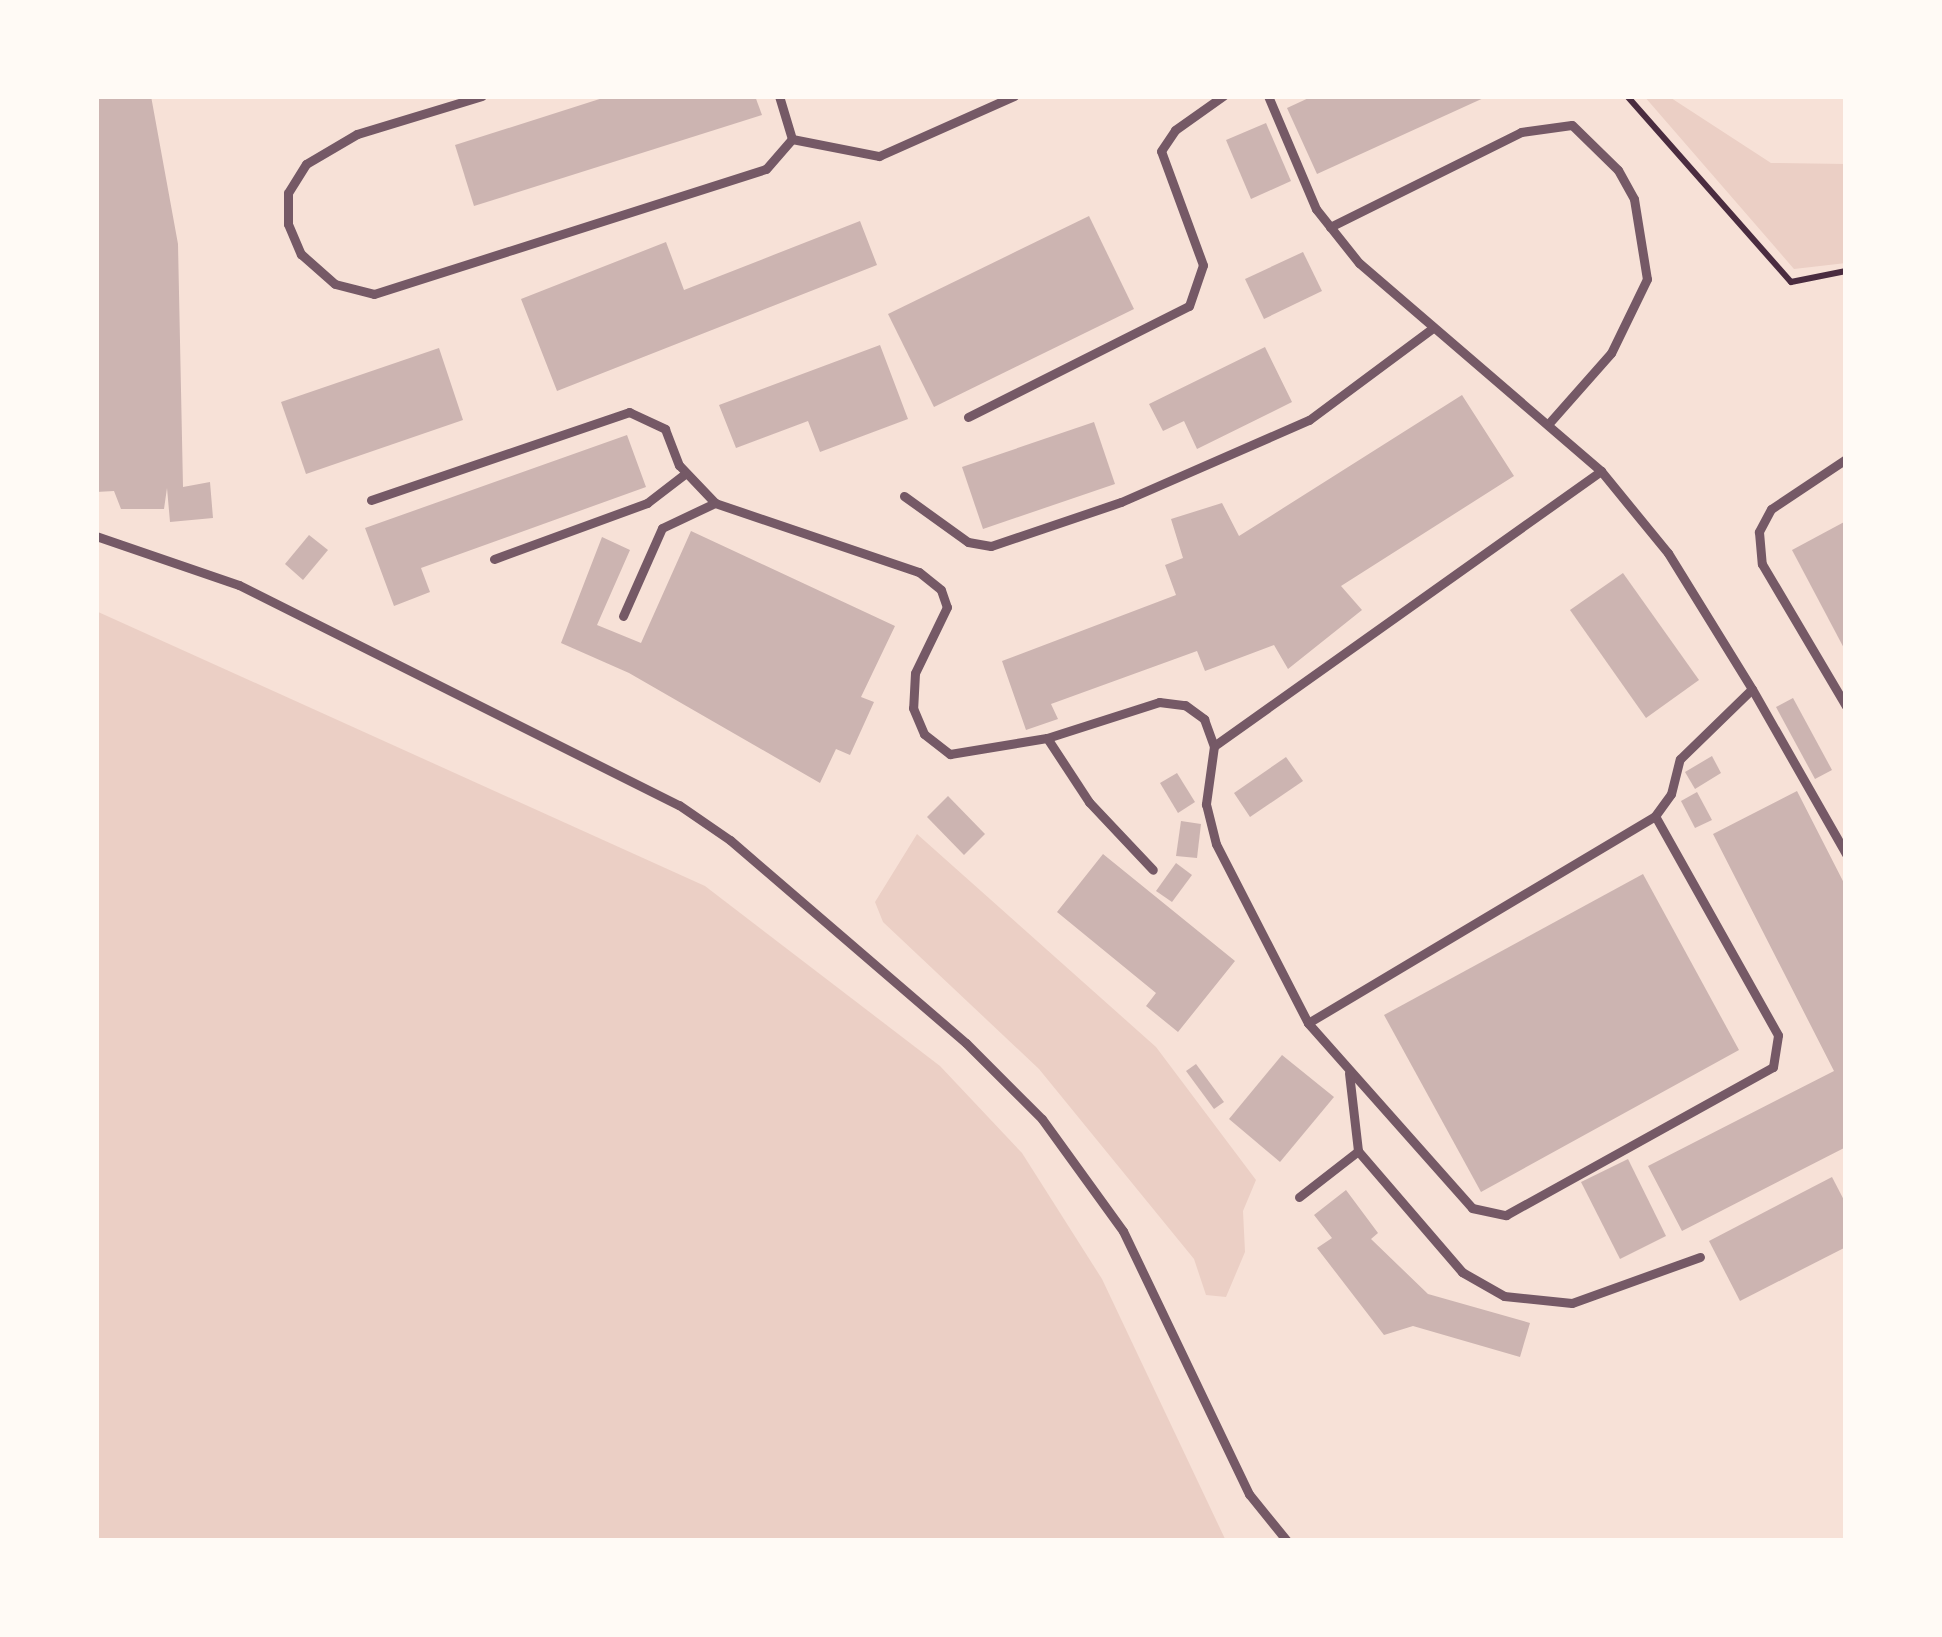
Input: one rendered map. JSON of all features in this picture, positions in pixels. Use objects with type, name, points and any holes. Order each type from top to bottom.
[{"type":"lane","points":[[482,96],[357,134],[306,164],[288,193],[288,224],[301,254],[335,284],[374,294],[766,169],[792,140]]},
{"type":"lane","points":[[779,96],[792,140]]},
{"type":"lane","points":[[792,140],[879,156],[1014,96]]},
{"type":"lane","points":[[968,417],[1189,306],[1203,265],[1161,152],[1175,130],[1222,96]]},
{"type":"lane","points":[[1268,96],[1330,227],[1433,328],[1550,422],[1601,471],[1667,553],[1846,854]]},
{"type":"lane","points":[[1330,227],[1521,132],[1572,125],[1618,170],[1634,199],[1647,278],[1611,353],[1550,422]]},
{"type":"lane","points":[[904,496],[968,542],[992,546],[1121,502],[1309,420],[1433,328]]},
{"type":"lane","points":[[371,500],[629,412],[665,429],[686,473],[716,503],[919,572],[941,590],[947,607],[915,674],[913,708],[924,734],[950,754],[1048,738],[1159,702],[1184,705],[1204,719],[1214,746],[1206,805],[1216,844],[1308,1023],[1472,1208],[1506,1215],[1773,1067],[1778,1035],[1654,816]]},
{"type":"lane","points":[[1846,460],[1771,509],[1759,532],[1762,564],[1846,706]]},
{"type":"lane","points":[[1214,746],[1601,471]]},
{"type":"lane","points":[[494,559],[647,503],[686,473]]},
{"type":"lane","points":[[623,616],[662,528],[716,503]]},
{"type":"lane","points":[[96,536],[239,585],[679,805],[730,841],[966,1042],[1042,1119],[1123,1231],[1249,1494],[1287,1541]]},
{"type":"lane","points":[[1308,1023],[1654,816],[1671,794],[1680,759],[1752,689]]},
{"type":"lane","points":[[1048,738],[1089,802],[1153,870]]},
{"type":"lane","points":[[1349,1072],[1358,1151],[1462,1272],[1504,1296],[1572,1303],[1700,1257]]},
{"type":"lane","points":[[1299,1197],[1358,1151]]},
{"type":"path","points":[[1627,96],[1791,282],[1846,272]]},
{"type":"shaded area","points":[[1644,96],[1668,96],[1771,163],[1846,164],[1846,263],[1794,269]]},
{"type":"shaded area","points":[[96,611],[705,886],[940,1066],[1022,1153],[1102,1279],[1226,1541],[96,1541]]},
{"type":"shaded area","points":[[917,834],[1156,1047],[1256,1180],[1243,1211],[1245,1252],[1226,1297],[1206,1295],[1194,1259],[1039,1069],[883,922],[875,902]]},
{"type":"building","points":[[96,96],[151,96],[178,244],[183,487],[210,482],[213,518],[170,522],[167,488],[164,509],[121,509],[114,491],[96,492]]},
{"type":"building","points":[[609,96],[755,96],[762,115],[474,206],[455,145]]},
{"type":"building","points":[[1313,96],[1488,96],[1317,174],[1287,108]]},
{"type":"building","points":[[1266,123],[1291,181],[1251,199],[1226,140]]},
{"type":"building","points":[[1089,216],[1134,309],[934,407],[888,314]]},
{"type":"building","points":[[860,221],[877,265],[557,391],[521,299],[666,242],[684,290]]},
{"type":"building","points":[[1303,252],[1322,291],[1264,319],[1245,279]]},
{"type":"building","points":[[880,345],[908,419],[820,452],[808,421],[736,448],[719,405]]},
{"type":"building","points":[[1265,347],[1292,402],[1197,449],[1184,421],[1163,431],[1149,404]]},
{"type":"building","points":[[439,348],[463,420],[306,474],[281,402]]},
{"type":"building","points":[[1462,395],[1514,476],[1341,586],[1362,610],[1288,669],[1274,645],[1205,671],[1197,651],[1051,704],[1058,719],[1026,730],[1002,661],[1176,595],[1165,565],[1183,558],[1171,519],[1222,503],[1239,536]]},
{"type":"building","points":[[1094,422],[1115,484],[983,529],[962,467]]},
{"type":"building","points":[[627,435],[646,487],[421,568],[430,592],[394,606],[365,528]]},
{"type":"building","points":[[1846,521],[1846,652],[1792,550]]},
{"type":"building","points":[[691,531],[895,626],[861,697],[874,702],[850,755],[836,749],[820,783],[629,673],[561,643],[602,537],[630,550],[597,625],[641,643]]},
{"type":"building","points":[[309,535],[328,550],[303,580],[285,564]]},
{"type":"building","points":[[1623,573],[1699,680],[1646,718],[1570,610]]},
{"type":"building","points":[[1793,698],[1832,770],[1815,779],[1776,707]]},
{"type":"building","points":[[1712,756],[1721,773],[1695,789],[1685,772]]},
{"type":"building","points":[[1286,757],[1303,781],[1250,817],[1234,793]]},
{"type":"building","points":[[1177,773],[1195,802],[1178,813],[1160,783]]},
{"type":"building","points":[[1797,791],[1846,887],[1846,1147],[1682,1231],[1648,1166],[1834,1071],[1713,834]]},
{"type":"building","points":[[1697,792],[1712,820],[1695,828],[1681,801]]},
{"type":"building","points":[[948,796],[985,834],[964,855],[927,817]]},
{"type":"building","points":[[1181,821],[1201,824],[1197,858],[1176,856]]},
{"type":"building","points":[[1103,854],[1235,961],[1178,1032],[1146,1006],[1156,993],[1057,912]]},
{"type":"building","points":[[1176,863],[1192,875],[1172,902],[1156,891]]},
{"type":"building","points":[[1643,874],[1739,1050],[1481,1192],[1384,1015]]},
{"type":"building","points":[[1282,1055],[1334,1097],[1280,1162],[1229,1119]]},
{"type":"building","points":[[1196,1064],[1224,1102],[1214,1109],[1186,1071]]},
{"type":"building","points":[[1628,1159],[1666,1236],[1620,1259],[1581,1182]]},
{"type":"building","points":[[1832,1177],[1846,1204],[1846,1247],[1740,1301],[1709,1241]]},
{"type":"building","points":[[1346,1190],[1378,1233],[1371,1239],[1428,1294],[1530,1323],[1520,1357],[1413,1326],[1384,1335],[1317,1248],[1332,1238],[1314,1215]]}]
